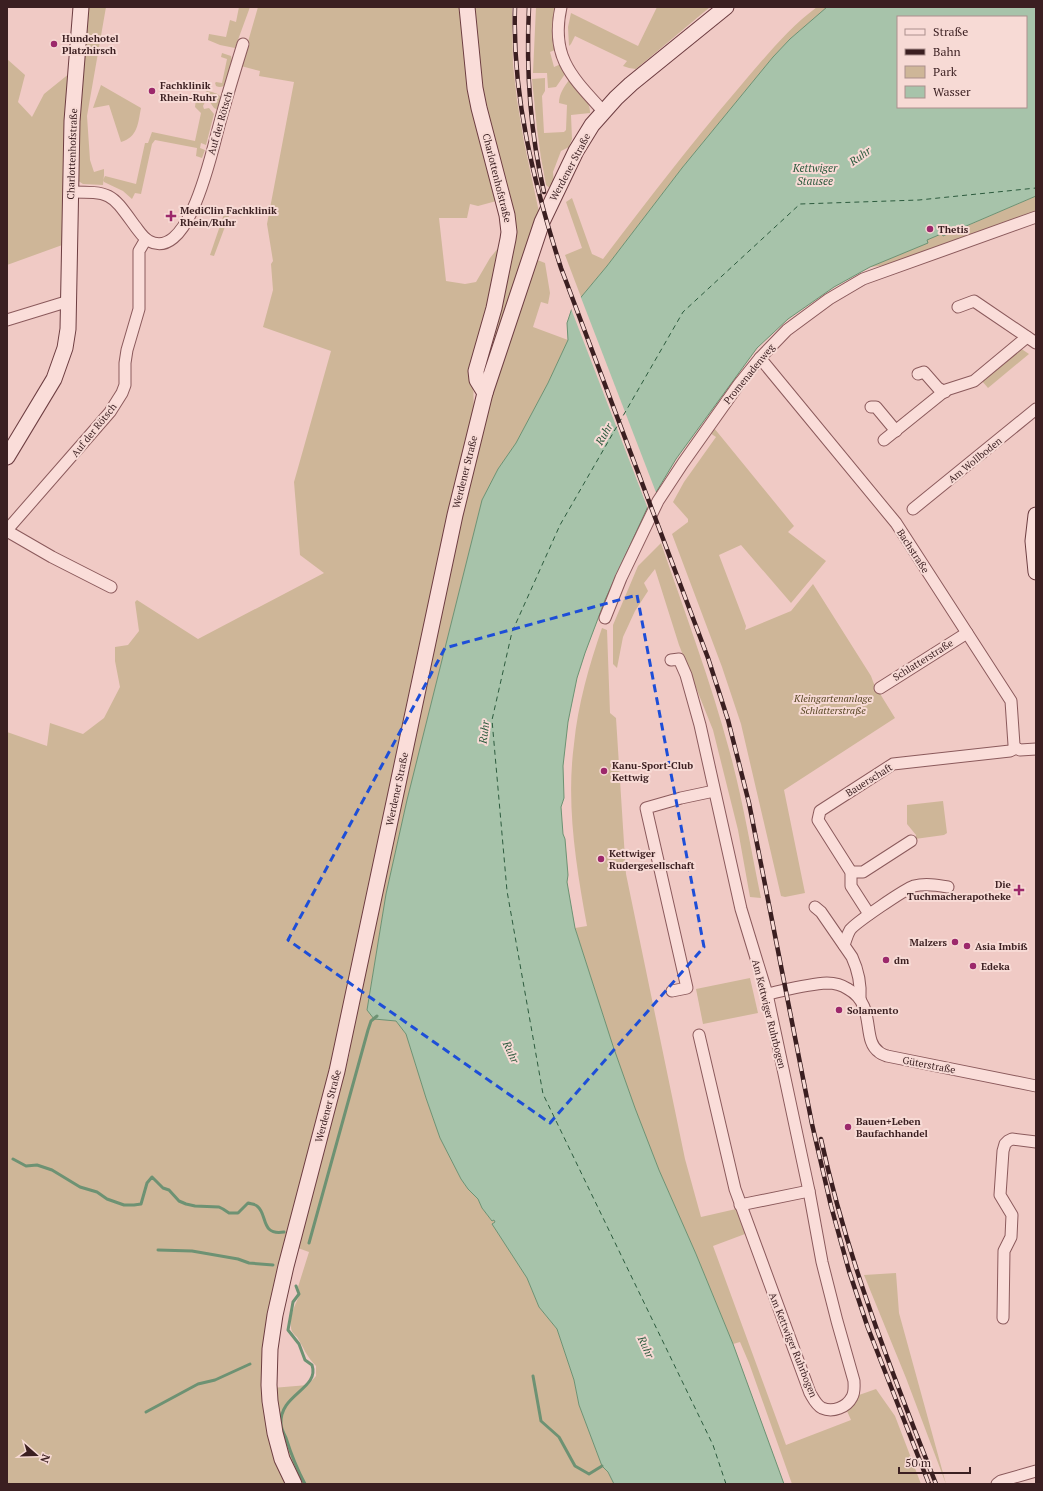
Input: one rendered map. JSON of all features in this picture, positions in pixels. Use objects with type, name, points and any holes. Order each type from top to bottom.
[{"type":"main road","name":"Charlottenhofstraße","points":[[7,457],[54,379],[61,363],[65,348],[68,329],[69,301],[70,192],[74,86],[81,7]]},
{"type":"main road","name":"Charlottenhofstraße","points":[[467,7],[478,101],[506,210],[509,232],[494,308],[476,371],[476,378],[485,393]]},
{"type":"main road","name":"Werdener Straße","points":[[294,1484],[282,1459],[275,1433],[270,1401],[270,1349],[274,1322],[286,1266],[337,1071],[455,515],[485,393],[542,222],[576,151],[592,125],[603,111],[639,77],[726,7]]},
{"type":"main road","points":[[1036,515],[1033,541],[1036,572]]},
{"type":"street","points":[[561,7],[558,37],[563,60],[571,74],[603,111]]},
{"type":"street","name":"Auf der Rötsch","points":[[111,587],[52,557],[7,530],[110,412],[122,393],[125,385],[126,350],[139,309],[139,251],[146,239],[158,244],[170,241],[181,229],[195,207],[243,44]]},
{"type":"street","points":[[70,192],[101,193],[112,197],[146,239]]},
{"type":"street","name":"Promenadenweg","points":[[605,618],[621,578],[658,501],[710,424],[760,358],[777,339],[800,319],[837,294],[863,279],[1036,218]]},
{"type":"street","points":[[7,320],[69,301]]},
{"type":"street","points":[[884,440],[945,392],[974,381],[1032,340],[974,301],[958,307]]},
{"type":"street","name":"Bachstraße","points":[[760,358],[896,523],[1011,701],[1014,745],[1016,748]]},
{"type":"street","points":[[918,374],[924,372],[938,388],[945,392]]},
{"type":"street","points":[[871,407],[876,407],[896,431]]},
{"type":"street","name":"Am Wollboden","points":[[913,509],[1036,409]]},
{"type":"street","name":"Schlatterstraße","points":[[880,688],[966,633]]},
{"type":"street","name":"Am Kettwiger Ruhrbogen","points":[[672,660],[679,659],[686,675],[700,725],[741,909],[767,994],[824,1269],[836,1321],[854,1381],[852,1398],[842,1408],[831,1410],[822,1408],[817,1404],[810,1393],[734,1189],[699,1035]]},
{"type":"street","points":[[1016,748],[1020,750],[1036,749]]},
{"type":"street","name":"Bauerschaft","points":[[869,914],[851,886],[851,872],[818,820],[820,811],[893,764],[1010,751],[1016,748]]},
{"type":"street","points":[[672,992],[687,988],[646,808],[677,798],[714,791]]},
{"type":"street","points":[[851,872],[863,872],[911,841]]},
{"type":"street","points":[[844,945],[850,930],[869,914],[914,886],[932,884],[948,887]]},
{"type":"street","name":"Güterstraße","points":[[815,907],[821,912],[856,964],[860,986],[860,999],[865,1009],[873,1045],[878,1052],[892,1057],[1036,1086]]},
{"type":"street","points":[[767,994],[826,983],[845,987],[860,999]]},
{"type":"street","points":[[1003,1318],[1004,1251],[1011,1237],[1012,1215],[1008,1211],[1000,1195],[1003,1151],[1005,1144],[1012,1139],[1036,1142]]},
{"type":"street","points":[[740,1206],[809,1191]]},
{"type":"street","points":[[997,1484],[1001,1481],[1036,1472]]},
{"type":"highlighted area","points":[[637,595],[704,947],[550,1123],[288,940],[445,648]]},
{"type":"green space","points":[[87,7],[106,7],[87,116],[90,160],[94,172],[104,169],[103,185],[83,184],[77,180],[76,153]]},
{"type":"green space","points":[[239,7],[250,7],[235,48],[220,45],[208,40],[209,34],[226,37],[230,20],[236,22]]},
{"type":"green space","points":[[258,7],[464,7],[500,200],[478,206],[470,204],[467,218],[439,218],[446,281],[465,284],[476,282],[490,258],[503,242],[473,375],[474,418],[340,1047],[286,1256],[272,1388],[308,1385],[316,1376],[316,1366],[307,1355],[291,1329],[292,1314],[300,1294],[298,1287],[309,1252],[298,1248],[350,1052],[348,1047],[480,428],[535,259],[545,263],[550,293],[548,304],[541,302],[533,327],[568,340],[548,383],[516,443],[498,469],[482,500],[407,800],[386,894],[367,1010],[376,1019],[396,1021],[406,1034],[440,1138],[461,1179],[478,1199],[482,1208],[492,1221],[493,1220],[495,1222],[492,1224],[527,1278],[539,1307],[557,1329],[574,1380],[579,1405],[602,1466],[608,1472],[614,1484],[7,1484],[7,732],[47,746],[50,723],[83,734],[104,718],[120,687],[115,661],[115,647],[128,645],[139,631],[135,602],[137,600],[198,639],[324,573],[300,555],[294,482],[331,351],[263,327],[273,290],[271,264],[273,261],[267,224],[294,82],[259,76],[260,71],[241,66]]},
{"type":"green space","points":[[470,7],[512,7],[513,65],[517,100],[524,142],[539,212],[486,368],[511,232],[478,88]]},
{"type":"green space","points":[[536,7],[560,7],[555,50],[550,52],[554,67],[561,64],[565,74],[556,87],[548,88],[547,73],[533,73]]},
{"type":"green space","points":[[657,7],[710,7],[636,69],[623,66],[627,61],[575,36],[569,46],[568,27],[571,13],[638,46]]},
{"type":"green space","points":[[817,7],[827,7],[790,39],[773,57],[682,168],[607,266],[581,297],[565,255],[582,248],[566,202],[572,198],[592,254],[603,259],[702,131],[765,57],[795,26]]},
{"type":"green space","points":[[222,53],[231,56],[232,61],[226,84],[219,87],[216,86],[215,83],[222,83],[227,59],[221,57]]},
{"type":"green space","points":[[7,59],[25,75],[18,102],[32,117],[44,94],[70,73],[65,244],[7,265]]},
{"type":"green space","points":[[545,78],[545,91],[542,96],[544,133],[564,132],[566,130],[567,105],[559,103],[559,100],[569,80],[586,100],[590,109],[590,113],[571,115],[572,139],[569,147],[561,151],[553,172],[554,183],[552,190],[546,185],[541,158],[532,79]]},
{"type":"green space","points":[[101,85],[141,108],[136,129],[127,140],[121,142],[109,105],[93,108]]},
{"type":"green space","points":[[207,91],[221,97],[218,110],[214,108],[205,95]]},
{"type":"green space","points":[[196,99],[205,102],[203,106],[204,109],[209,108],[214,114],[206,145],[201,143],[200,148],[205,150],[202,158],[196,156],[197,148],[155,140],[152,144],[141,194],[135,193],[132,199],[123,191],[104,182],[103,180],[105,176],[136,184],[145,143],[148,143],[152,132],[195,141],[201,113],[195,107]]},
{"type":"green space","points":[[1036,196],[1036,215],[898,264],[870,267],[927,243],[926,240],[941,234],[944,236]]},
{"type":"green space","points":[[224,214],[229,216],[214,256],[210,255]]},
{"type":"green space","points":[[1020,348],[1029,354],[988,388],[982,381]]},
{"type":"green space","name":"Kleingartenanlage Schlatterstraße","points":[[714,428],[794,526],[788,532],[826,561],[791,603],[741,545],[719,555],[746,626],[745,630],[791,611],[813,584],[871,676],[874,684],[895,718],[784,790],[805,893],[785,897],[781,896],[741,724],[722,667],[672,534],[688,522],[688,519],[673,502],[684,482],[716,437],[710,433]]},
{"type":"green space","points":[[661,543],[723,726],[739,789],[761,898],[750,897],[738,830],[713,730],[679,645],[655,569],[644,583],[648,591],[635,611],[623,637],[617,668],[613,664],[613,625],[638,566]]},
{"type":"green space","points":[[602,628],[607,630],[610,713],[616,718],[626,874],[685,1159],[701,1217],[736,1209],[745,1234],[713,1246],[786,1445],[851,1420],[847,1411],[855,1404],[859,1395],[876,1389],[895,1416],[921,1484],[792,1484],[749,1363],[740,1342],[733,1344],[659,1170],[635,1108],[613,1046],[575,928],[587,926],[573,835],[571,789],[572,767],[581,700],[588,671]]},
{"type":"green space","points":[[943,801],[947,833],[944,835],[915,839],[916,835],[907,824],[907,805]]},
{"type":"green space","points":[[750,978],[758,1013],[703,1024],[696,989]]},
{"type":"green space","points":[[896,1273],[899,1313],[946,1484],[906,1378],[864,1275]]},
{"type":"water","name":"Kettwiger Stausee","points":[[827,7],[1036,7],[1036,196],[943,236],[941,234],[927,240],[928,243],[870,267],[834,287],[788,319],[757,348],[676,459],[649,504],[605,600],[585,653],[577,678],[568,722],[563,766],[564,798],[561,807],[568,875],[567,882],[575,928],[613,1046],[635,1108],[659,1170],[733,1344],[784,1484],[614,1484],[608,1472],[602,1466],[579,1405],[574,1380],[557,1329],[539,1307],[527,1278],[492,1224],[495,1222],[494,1220],[492,1221],[482,1208],[478,1199],[461,1179],[440,1138],[406,1034],[396,1021],[374,1019],[367,1010],[386,894],[407,800],[482,500],[498,469],[516,443],[548,383],[568,340],[567,323],[572,308],[607,266],[682,168],[773,57],[790,39]]},
{"type":"pier","points":[[580,295],[657,495],[648,509],[570,306]]},
{"type":"waterway","points":[[309,1243],[368,1030],[371,1021],[377,1016]]},
{"type":"waterway","points":[[13,1159],[26,1166],[37,1165],[52,1170],[80,1187],[97,1192],[107,1199],[124,1205],[141,1204],[147,1183],[152,1177],[163,1188],[169,1190],[179,1201],[186,1204],[219,1207],[229,1213],[238,1213],[248,1203],[254,1204],[260,1210],[268,1228],[271,1231],[284,1232]]},
{"type":"waterway","points":[[158,1250],[192,1251],[238,1259],[249,1263],[273,1265]]},
{"type":"waterway","points":[[296,1286],[299,1294],[293,1302],[288,1330],[299,1344],[305,1360],[312,1365],[313,1373],[310,1380],[286,1406],[282,1414],[281,1424],[294,1461],[305,1484]]},
{"type":"waterway","points":[[146,1412],[198,1384],[215,1380],[250,1364]]},
{"type":"waterway","points":[[533,1376],[541,1421],[559,1437],[575,1466],[589,1474],[602,1466]]},
{"type":"ferry route","points":[[726,1484],[713,1445],[543,1094],[507,891],[492,720],[512,632],[560,525],[683,312],[800,204],[919,200],[1036,188]]},
{"type":"railway","points":[[515,7],[517,74],[521,107],[542,204],[561,268],[708,658],[728,720],[749,803],[812,1124],[831,1206],[849,1271],[868,1328],[929,1484]]},
{"type":"railway","points":[[529,7],[528,53],[530,100],[535,146],[544,192]]},
{"type":"railway","points":[[821,1139],[844,1227],[871,1314],[936,1484]]},
{"type":"place","name":"Hundehotel Platzhirsch","points":[[54,44]]},
{"type":"place","name":"Fachklinik Rhein-Ruhr","points":[[152,91]]},
{"type":"place","name":"MediClin Fachklinik Rhein/Ruhr","points":[[171,216]]},
{"type":"place","name":"Thetis","points":[[930,229]]},
{"type":"place","name":"Kanu-Sport-Club Kettwig","points":[[604,771]]},
{"type":"place","name":"Kettwiger Rudergesellschaft","points":[[601,859]]},
{"type":"place","name":"Die Tuchmacherapotheke","points":[[1019,890]]},
{"type":"place","name":"Malzers","points":[[955,942]]},
{"type":"place","name":"Asia Imbiß","points":[[967,946]]},
{"type":"place","name":"dm","points":[[886,960]]},
{"type":"place","name":"Edeka","points":[[973,966]]},
{"type":"place","name":"Solamento","points":[[839,1010]]},
{"type":"place","name":"Bauen+Leben Baufachhandel","points":[[848,1127]]},
{"type":"water label","name":"Ruhr","points":[[860,156]]},
{"type":"water label","name":"Ruhr","points":[[604,434]]},
{"type":"water label","name":"Ruhr","points":[[484,732]]},
{"type":"water label","name":"Ruhr","points":[[511,1052]]},
{"type":"water label","name":"Ruhr","points":[[646,1347]]}]
